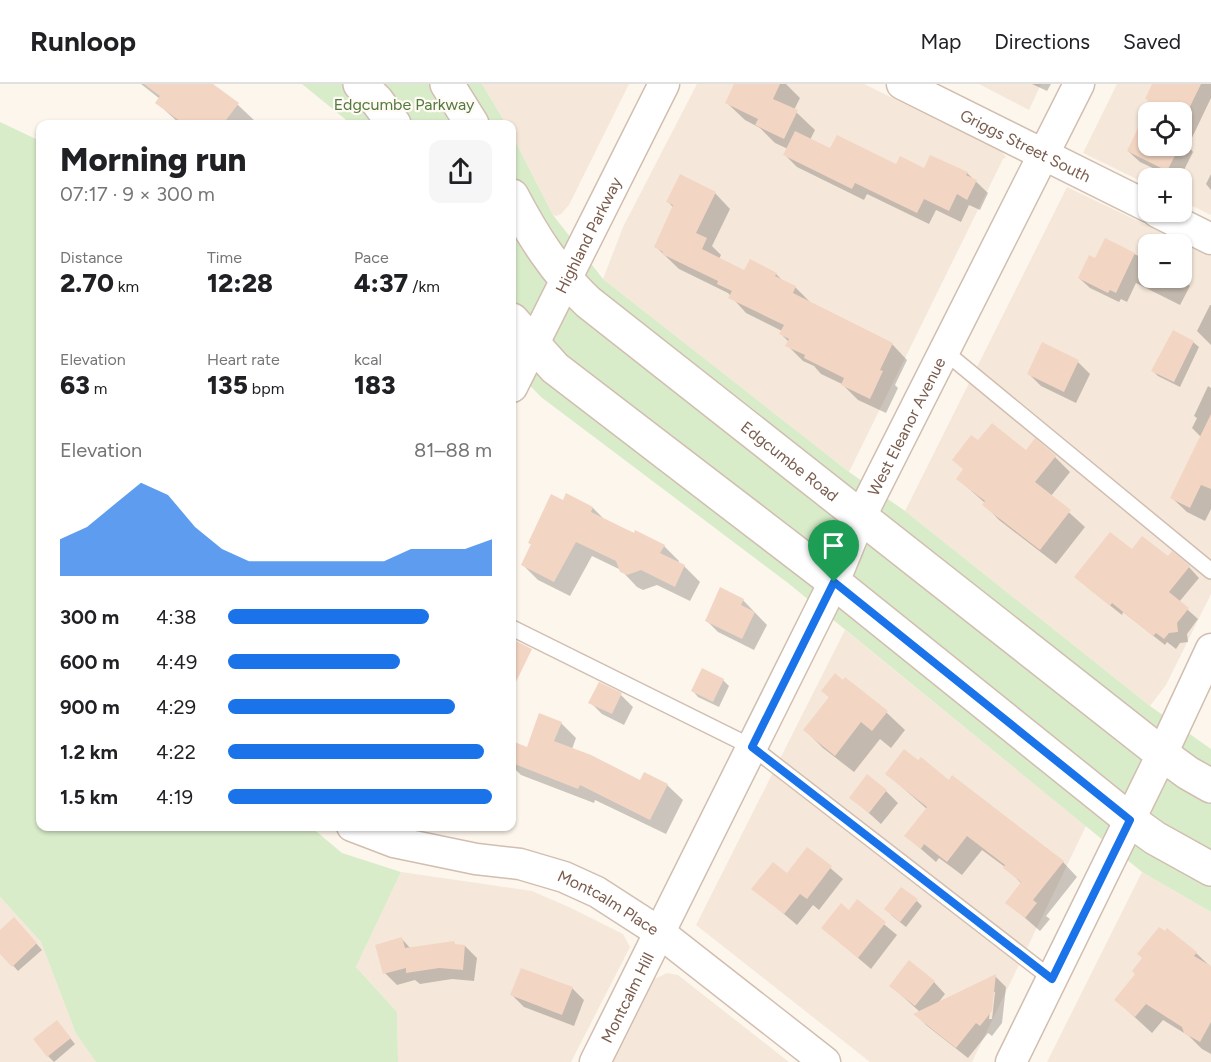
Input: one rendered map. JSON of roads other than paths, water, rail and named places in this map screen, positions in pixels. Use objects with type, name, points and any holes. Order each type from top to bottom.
[{"type":"street","points":[[360,84],[391,120]]},
{"type":"street","points":[[447,84],[470,120]]},
{"type":"street","name":"Highland Parkway","points":[[516,379],[664,84]]},
{"type":"street","name":"Griggs Street South","points":[[902,84],[1138,201]]},
{"type":"street","name":"West Eleanor Avenue","points":[[659,932],[834,582],[861,516],[1079,84]]},
{"type":"street","name":"Edgcumbe Road","points":[[516,203],[531,231],[565,280],[588,302],[1162,754],[1211,786]]},
{"type":"street","points":[[1178,222],[1210,237]]},
{"type":"street","points":[[516,325],[555,368],[834,582],[1130,820],[1155,838],[1211,869]]},
{"type":"street","points":[[1011,1062],[1211,650]]},
{"type":"street","name":"Montcalm Place","points":[[365,831],[394,842],[476,859],[520,864],[564,877],[597,891],[659,932],[825,1062]]},
{"type":"street","name":"Montcalm Hill","points":[[595,1062],[659,932]]},
{"type":"lane","points":[[944,351],[1211,571]]},
{"type":"lane","points":[[516,630],[752,747],[1052,979]]},
{"type":"park label","name":"Edgcumbe Parkway","points":[[404,104]]}]
